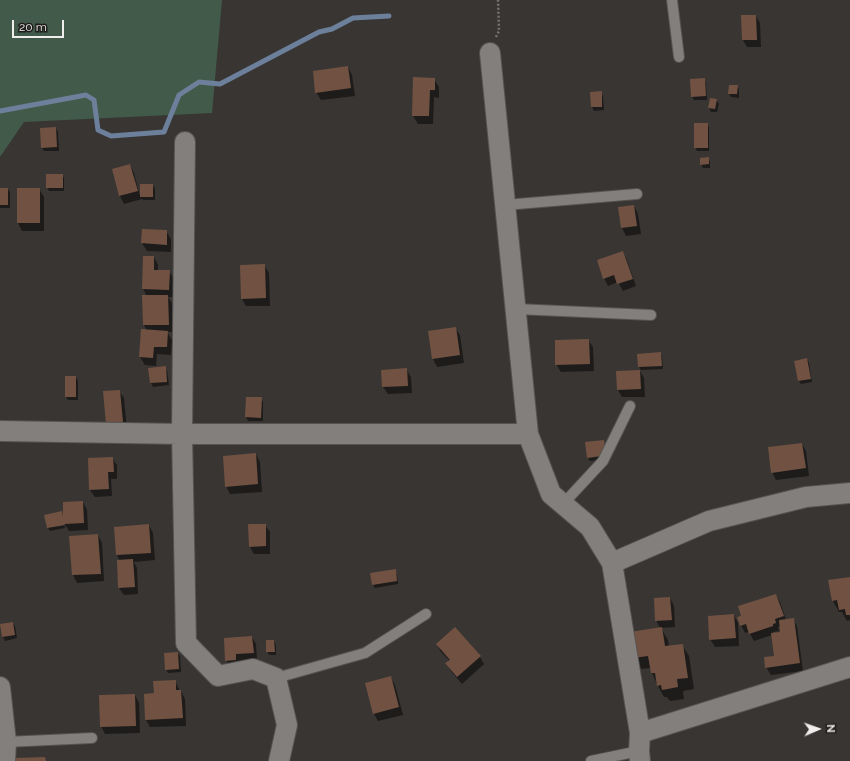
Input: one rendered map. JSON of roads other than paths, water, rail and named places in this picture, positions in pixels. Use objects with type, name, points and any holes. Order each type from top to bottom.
[{"type":"street","points":[[490,53],[528,434],[551,494],[590,527],[612,563],[640,748],[850,667]]},
{"type":"street","points":[[185,142],[182,434],[186,643],[218,676],[253,669],[276,678],[287,725],[279,761]]},
{"type":"street","points":[[0,431],[182,434],[528,434]]},
{"type":"street","points":[[612,563],[710,521],[806,497],[850,493]]},
{"type":"street","points":[[0,688],[5,751]]},
{"type":"lane","points":[[672,0],[679,57]]},
{"type":"lane","points":[[505,205],[637,194]]},
{"type":"lane","points":[[516,309],[651,315]]},
{"type":"lane","points":[[563,504],[603,461],[630,406]]},
{"type":"lane","points":[[276,678],[365,652],[426,614]]},
{"type":"lane","points":[[5,751],[92,738]]},
{"type":"lane","points":[[591,761],[640,748]]},
{"type":"waterway","points":[[0,111],[86,95],[94,100],[98,130],[111,136],[164,132],[179,95],[199,82],[220,84],[319,32],[332,29],[353,18],[389,16]]}]
